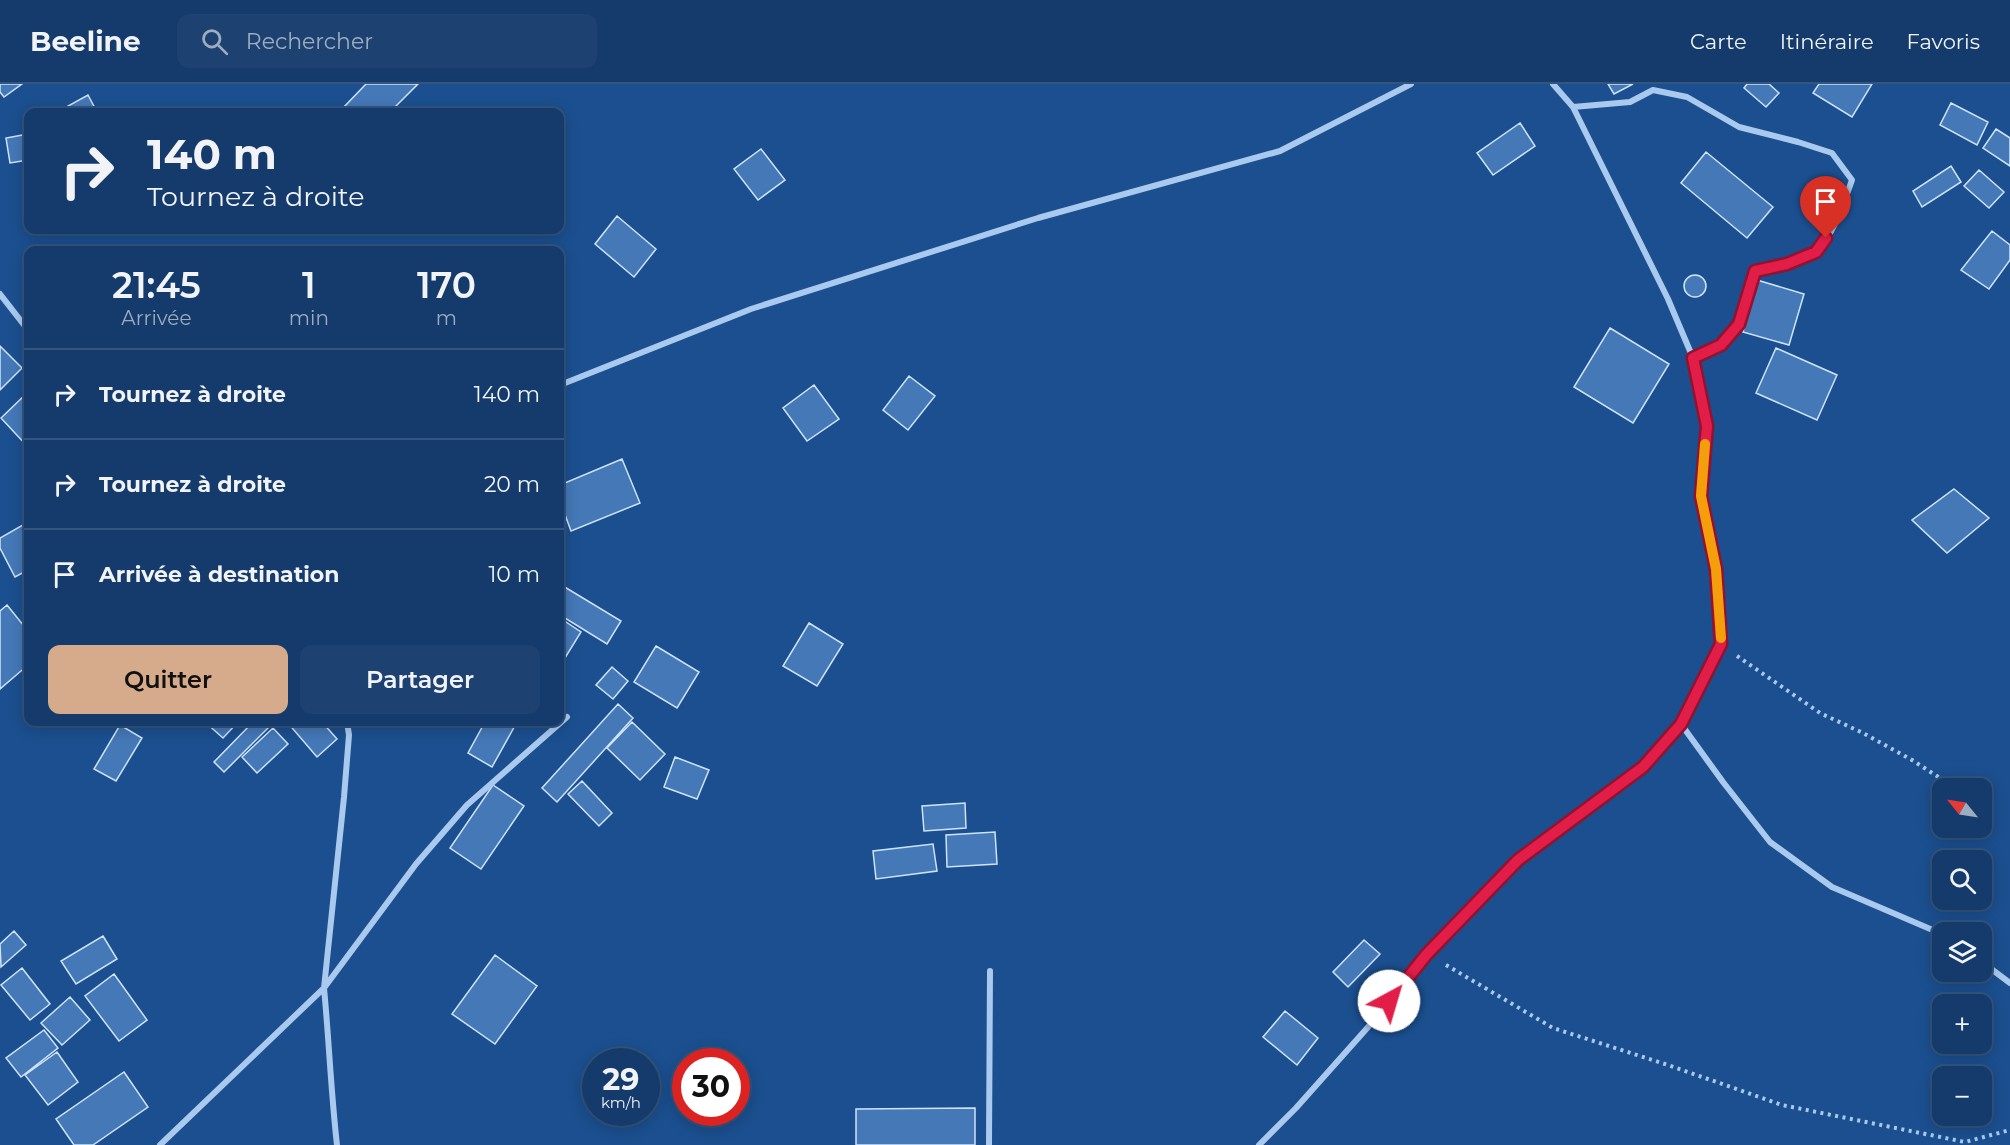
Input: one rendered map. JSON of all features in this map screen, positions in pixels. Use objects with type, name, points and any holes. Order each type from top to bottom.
[{"type":"street","points":[[564,383],[751,309],[1038,218],[1280,151],[1411,84]]},
{"type":"street","points":[[1259,1145],[1296,1108],[1377,1017],[1427,954],[1518,860],[1643,767],[1681,724],[1721,644],[1716,569],[1701,496],[1707,426],[1693,358],[1668,299],[1573,106],[1553,84]]},
{"type":"street","points":[[1573,106],[1630,102],[1653,90],[1687,97],[1739,127],[1832,153],[1852,180],[1836,223],[1816,252],[1787,264],[1755,271],[1739,324],[1721,345],[1693,358]]},
{"type":"street","points":[[0,294],[24,325]]},
{"type":"street","points":[[564,720],[567,717]]},
{"type":"street","points":[[1681,724],[1770,842],[1832,887],[1932,930]]},
{"type":"street","points":[[337,1145],[324,988],[344,797],[349,735],[348,726]]},
{"type":"street","points":[[160,1145],[324,988],[416,864],[467,806],[557,726]]},
{"type":"street","points":[[1992,970],[2010,983]]},
{"type":"street","points":[[989,1145],[990,971]]},
{"type":"path","points":[[1721,644],[1820,712],[1873,738],[1939,778]]},
{"type":"path","points":[[1427,954],[1553,1028],[1782,1105],[1965,1142],[2010,1130]]},
{"type":"building","points":[[0,84],[22,84],[4,97],[0,92]]},
{"type":"building","points":[[366,84],[418,84],[394,108],[343,108]]},
{"type":"building","points":[[1608,84],[1633,84],[1614,94]]},
{"type":"building","points":[[1747,84],[1769,84],[1779,93],[1766,107],[1744,88]]},
{"type":"building","points":[[1819,84],[1872,84],[1852,117],[1813,93]]},
{"type":"building","points":[[88,95],[95,108],[69,108],[68,106]]},
{"type":"building","points":[[1951,103],[1988,122],[1977,145],[1940,125]]},
{"type":"building","points":[[1520,123],[1535,146],[1493,175],[1477,153]]},
{"type":"building","points":[[1996,129],[2010,138],[2010,166],[1983,148]]},
{"type":"building","points":[[24,135],[24,161],[10,163],[6,138]]},
{"type":"building","points":[[761,149],[785,180],[758,200],[734,169]]},
{"type":"building","points":[[1706,152],[1773,207],[1747,238],[1681,183]]},
{"type":"building","points":[[1951,166],[1961,182],[1922,207],[1913,191]]},
{"type":"building","points":[[1979,170],[2004,192],[1989,208],[1964,186]]},
{"type":"building","points":[[617,216],[656,249],[634,277],[595,244]]},
{"type":"building","points":[[1992,231],[2010,245],[2010,260],[1989,289],[1961,270]]},
{"type":"building","points":[[1695,275],[1703,278],[1706,286],[1703,294],[1695,297],[1687,294],[1684,286],[1687,278]]},
{"type":"building","points":[[1757,280],[1804,294],[1789,345],[1743,332]]},
{"type":"building","points":[[1610,328],[1669,364],[1633,423],[1574,387]]},
{"type":"building","points":[[0,346],[22,368],[0,390]]},
{"type":"building","points":[[1776,348],[1837,375],[1817,420],[1756,393]]},
{"type":"building","points":[[909,376],[935,396],[908,430],[883,410]]},
{"type":"building","points":[[814,385],[839,419],[807,441],[783,408]]},
{"type":"building","points":[[24,396],[24,443],[1,418]]},
{"type":"building","points":[[622,459],[640,503],[571,531],[564,512],[564,483]]},
{"type":"building","points":[[1954,489],[1989,518],[1947,553],[1912,520]]},
{"type":"building","points":[[24,524],[24,572],[15,577],[0,548],[0,538]]},
{"type":"building","points":[[564,587],[621,621],[607,644],[564,617]]},
{"type":"building","points":[[7,605],[24,626],[24,668],[0,689],[0,611]]},
{"type":"building","points":[[564,621],[581,632],[564,660]]},
{"type":"building","points":[[809,623],[843,644],[817,686],[783,666]]},
{"type":"building","points":[[656,646],[699,672],[677,708],[634,682]]},
{"type":"building","points":[[612,667],[628,681],[613,699],[596,685]]},
{"type":"building","points":[[618,704],[633,718],[557,802],[542,788]]},
{"type":"building","points":[[632,722],[665,754],[640,780],[607,748]]},
{"type":"building","points":[[119,726],[142,738],[116,781],[94,769]]},
{"type":"building","points":[[210,726],[234,726],[223,738]]},
{"type":"building","points":[[249,726],[270,726],[224,772],[214,762]]},
{"type":"building","points":[[290,726],[326,726],[337,739],[317,757]]},
{"type":"building","points":[[483,726],[515,726],[492,767],[468,753]]},
{"type":"building","points":[[273,728],[288,744],[257,773],[242,757]]},
{"type":"building","points":[[675,757],[709,770],[697,799],[664,787]]},
{"type":"building","points":[[582,781],[612,813],[599,826],[568,794]]},
{"type":"building","points":[[493,785],[524,806],[481,869],[450,848]]},
{"type":"building","points":[[965,803],[966,828],[924,831],[922,806]]},
{"type":"building","points":[[995,832],[997,864],[947,867],[946,835]]},
{"type":"building","points":[[933,844],[937,871],[876,879],[873,851]]},
{"type":"building","points":[[14,931],[26,945],[1,967],[0,944]]},
{"type":"building","points":[[103,936],[117,959],[76,984],[61,961]]},
{"type":"building","points":[[1364,940],[1380,954],[1348,987],[1333,972]]},
{"type":"building","points":[[495,955],[537,986],[495,1044],[452,1014]]},
{"type":"building","points":[[22,968],[50,1004],[30,1020],[1,985]]},
{"type":"building","points":[[114,974],[147,1020],[119,1041],[85,996]]},
{"type":"building","points":[[70,997],[90,1020],[62,1045],[41,1023]]},
{"type":"building","points":[[1285,1011],[1318,1038],[1297,1065],[1263,1037]]},
{"type":"building","points":[[44,1030],[58,1048],[21,1077],[6,1058]]},
{"type":"building","points":[[57,1052],[78,1082],[48,1105],[25,1075]]},
{"type":"building","points":[[124,1072],[148,1107],[93,1145],[74,1145],[56,1119]]},
{"type":"building","points":[[975,1108],[975,1145],[856,1145],[856,1109]]},
{"type":"slow traffic","points":[[1705,444],[1701,496],[1716,569],[1721,638]]},
{"type":"route","points":[[1389,1001],[1427,954],[1518,860],[1643,767],[1681,724],[1721,644],[1716,569],[1701,496],[1707,426],[1693,358],[1721,345],[1739,324],[1755,271],[1787,264],[1816,252],[1826,238]]}]
